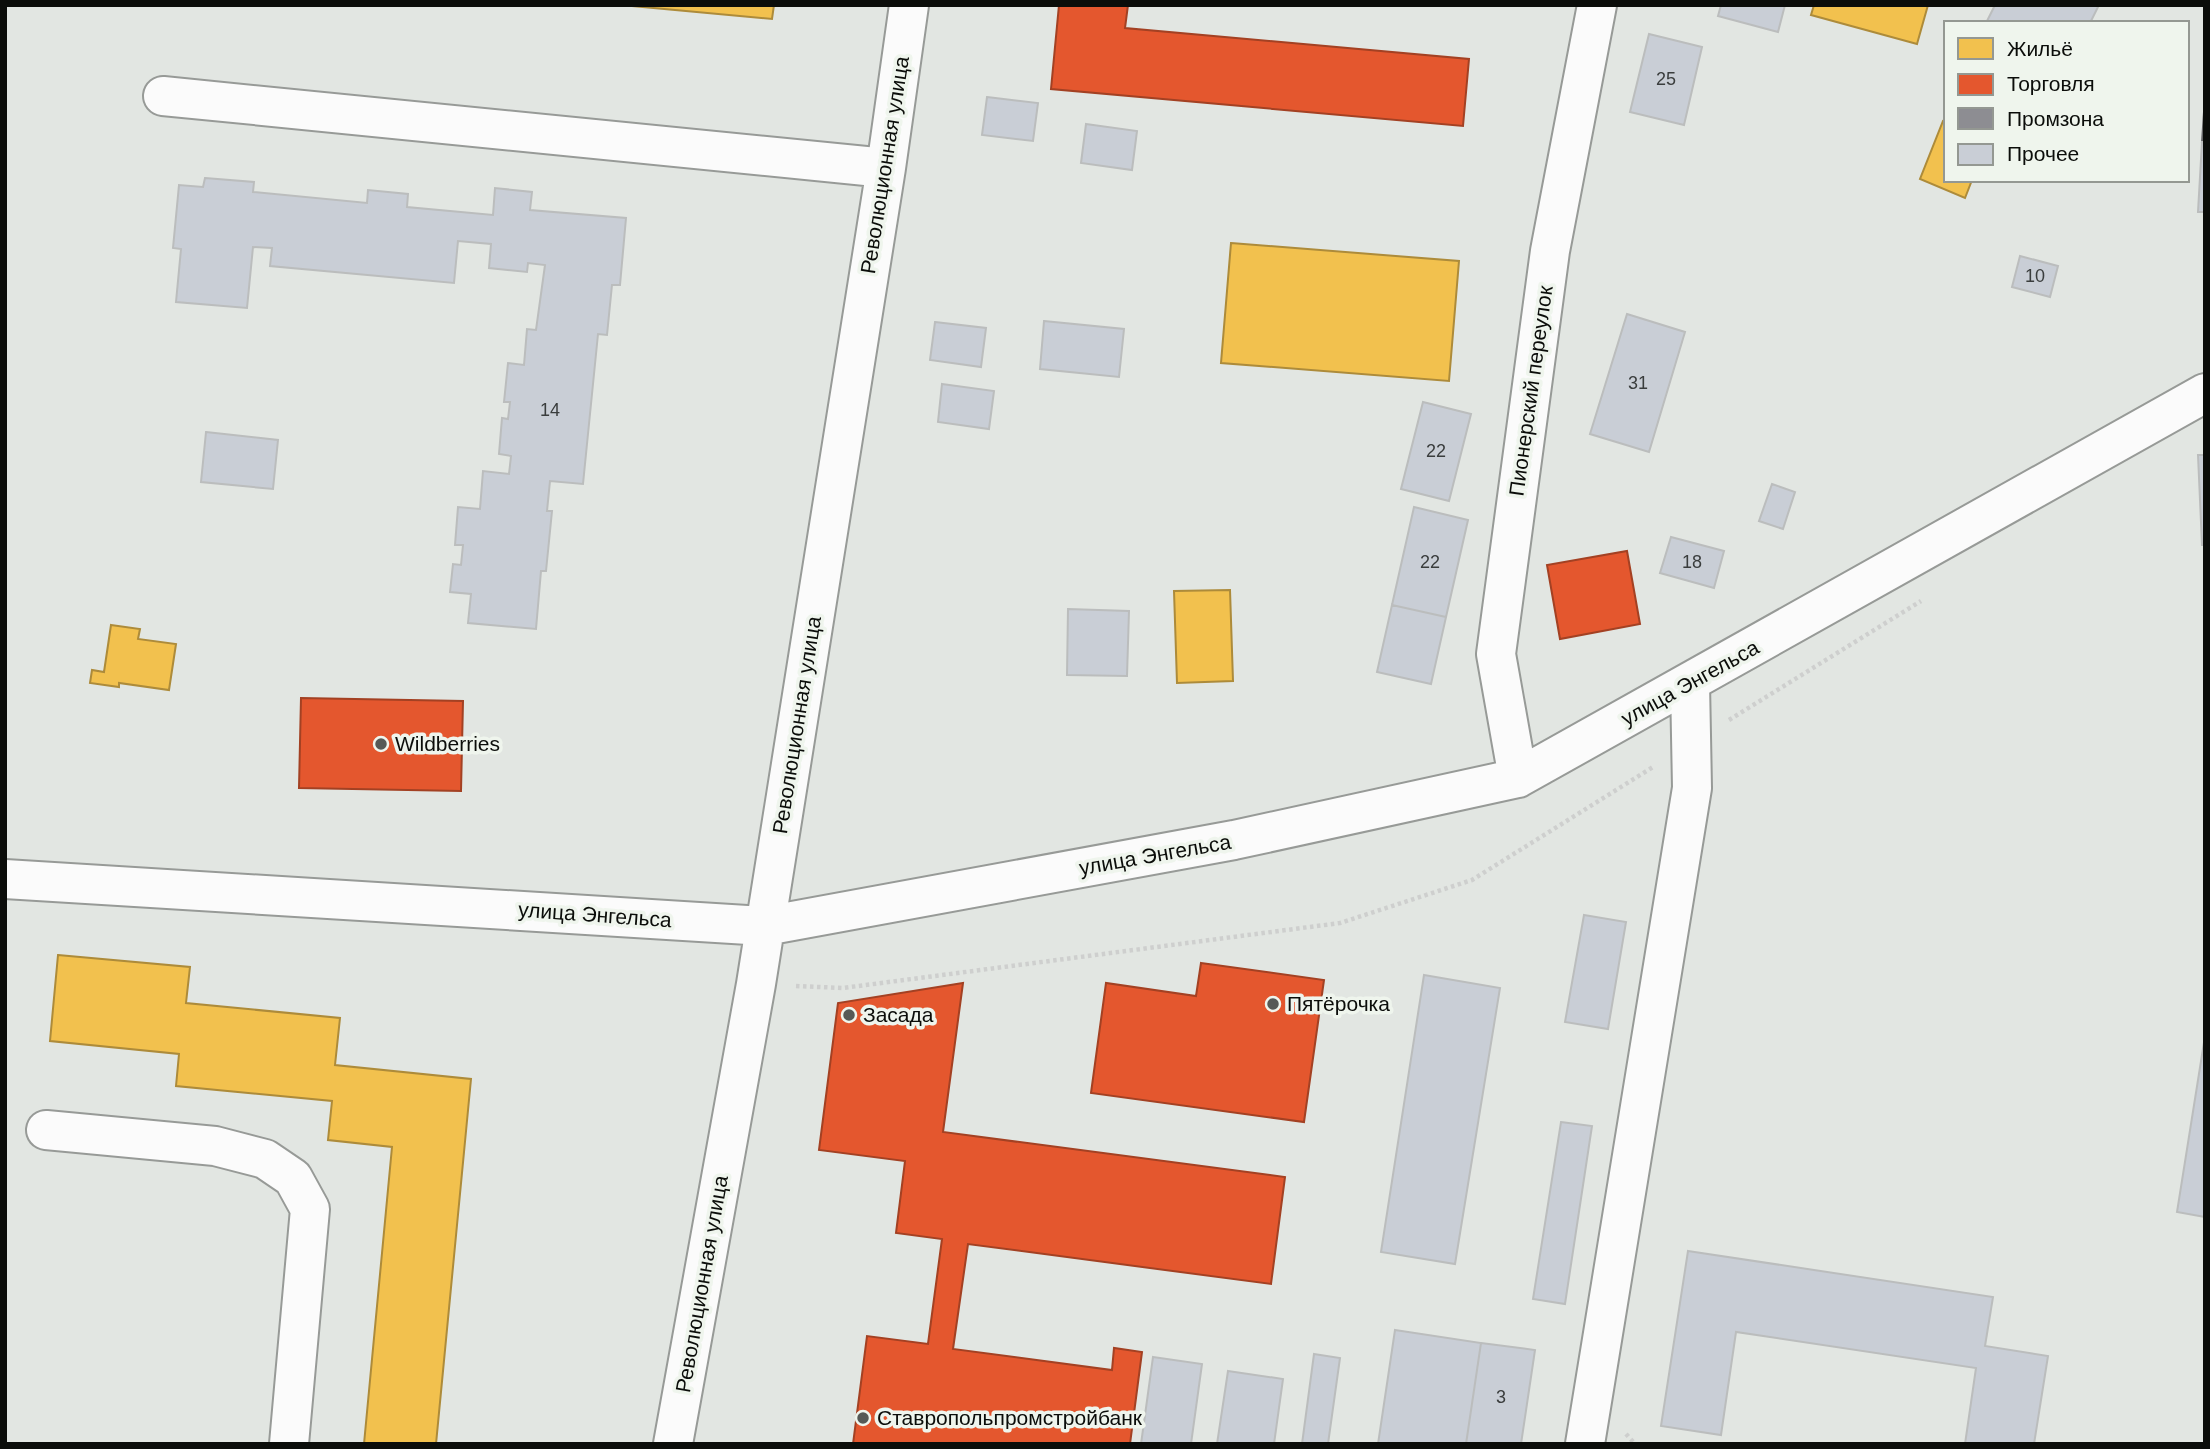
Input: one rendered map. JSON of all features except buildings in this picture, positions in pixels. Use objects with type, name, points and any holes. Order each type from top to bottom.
[{"type":"street","name":"Революционная улица","points":[[673,1444],[757,984],[886,168],[909,5]]},
{"type":"street","name":"Пионерский переулок","points":[[1518,778],[1496,654],[1550,251],[1597,5]]},
{"type":"street","points":[[163,96],[886,168]]},
{"type":"street","name":"улица Энгельса","points":[[5,879],[765,926],[1234,840],[1518,778],[2205,393]]},
{"type":"street","points":[[1585,1444],[1692,788],[1690,683]]},
{"type":"street","points":[[46,1130],[215,1146],[265,1159],[293,1178],[310,1209],[289,1444]]},
{"type":"place","name":"Wildberries","points":[[381,744]]},
{"type":"place","name":"Пятёрочка","points":[[1273,1004]]},
{"type":"place","name":"Засада","points":[[849,1015]]},
{"type":"place","name":"Ставропольпромстройбанк","points":[[863,1418]]}]
